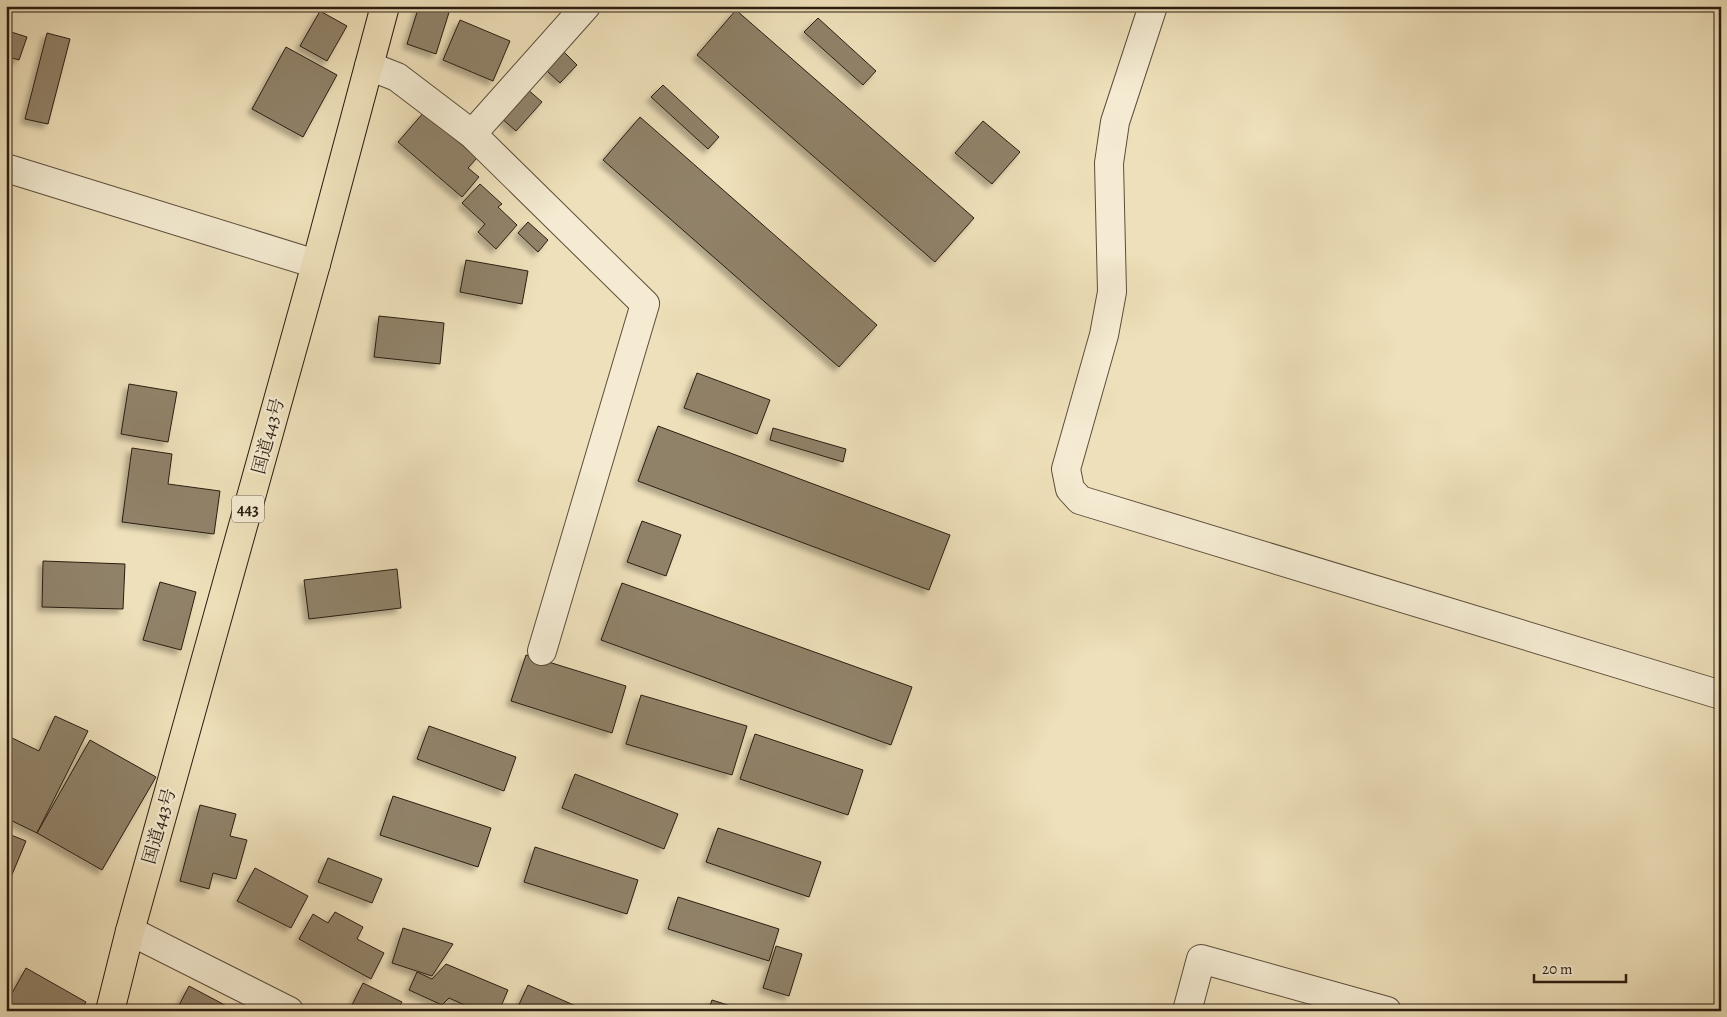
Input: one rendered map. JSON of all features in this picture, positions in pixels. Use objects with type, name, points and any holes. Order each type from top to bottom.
[{"type":"highway","name":"国道443号","points":[[110,1011],[130,931],[316,264],[385,6]]},
{"type":"street","points":[[472,134],[586,6]]},
{"type":"street","points":[[1153,6],[1114,122],[1109,163],[1112,292],[1104,335],[1066,470],[1070,489],[1080,500],[1721,695]]},
{"type":"street","points":[[369,66],[397,77],[472,134],[645,304],[542,651]]},
{"type":"street","points":[[6,168],[316,264]]},
{"type":"street","points":[[130,931],[289,1011]]},
{"type":"street","points":[[1187,1011],[1201,959],[1387,1011]]},
{"type":"building","points":[[419,6],[451,6],[436,54],[407,44]]},
{"type":"building","points":[[736,10],[974,218],[935,262],[697,55]]},
{"type":"building","points":[[320,11],[347,26],[327,61],[300,46]]},
{"type":"building","points":[[818,18],[876,71],[863,85],[804,32]]},
{"type":"building","points":[[6,20],[11,21],[8,31],[27,37],[19,60],[6,56]]},
{"type":"building","points":[[460,20],[510,41],[493,81],[443,60]]},
{"type":"building","points":[[47,33],[70,39],[48,124],[25,119]]},
{"type":"building","points":[[286,47],[337,75],[303,137],[252,109]]},
{"type":"building","points":[[564,52],[577,65],[560,83],[547,71]]},
{"type":"building","points":[[663,85],[719,137],[708,149],[651,97]]},
{"type":"building","points":[[526,88],[542,102],[516,131],[500,117]]},
{"type":"building","points":[[424,112],[477,158],[468,168],[479,177],[462,197],[398,142]]},
{"type":"building","points":[[640,117],[877,325],[839,367],[603,160]]},
{"type":"building","points":[[983,121],[1020,152],[992,184],[955,153]]},
{"type":"building","points":[[480,184],[502,204],[498,207],[517,225],[496,249],[478,232],[485,224],[462,203]]},
{"type":"building","points":[[528,222],[548,240],[538,252],[518,233]]},
{"type":"building","points":[[466,260],[528,271],[522,304],[460,292]]},
{"type":"building","points":[[379,316],[444,323],[440,364],[374,357]]},
{"type":"building","points":[[697,373],[770,400],[757,434],[684,408]]},
{"type":"building","points":[[129,384],[177,392],[168,442],[121,434]]},
{"type":"building","points":[[658,426],[950,535],[929,590],[638,481]]},
{"type":"building","points":[[773,428],[846,449],[843,462],[770,440]]},
{"type":"building","points":[[132,448],[172,454],[168,484],[220,491],[214,534],[122,522]]},
{"type":"building","points":[[642,521],[681,535],[666,576],[627,562]]},
{"type":"building","points":[[43,561],[125,564],[123,609],[42,607]]},
{"type":"building","points":[[397,569],[401,608],[309,619],[304,580]]},
{"type":"building","points":[[160,582],[196,592],[181,650],[143,640]]},
{"type":"building","points":[[622,583],[912,687],[891,745],[601,640]]},
{"type":"building","points":[[526,655],[626,686],[612,733],[511,701]]},
{"type":"building","points":[[641,695],[747,726],[732,775],[626,744]]},
{"type":"building","points":[[55,716],[88,731],[37,833],[6,818],[6,735],[39,751]]},
{"type":"building","points":[[429,726],[516,757],[504,791],[417,759]]},
{"type":"building","points":[[755,734],[863,770],[848,815],[740,779]]},
{"type":"building","points":[[90,740],[156,777],[102,870],[37,833]]},
{"type":"building","points":[[575,774],[678,814],[664,849],[562,808]]},
{"type":"building","points":[[393,796],[491,828],[478,867],[380,835]]},
{"type":"building","points":[[200,805],[236,814],[230,836],[247,840],[236,879],[213,873],[209,889],[180,881]]},
{"type":"building","points":[[718,828],[821,862],[809,897],[706,862]]},
{"type":"building","points":[[6,833],[26,841],[6,889]]},
{"type":"building","points":[[535,847],[638,880],[627,914],[524,882]]},
{"type":"building","points":[[328,858],[382,879],[372,903],[318,882]]},
{"type":"building","points":[[255,868],[308,896],[291,928],[237,901]]},
{"type":"building","points":[[678,897],[779,929],[769,961],[668,929]]},
{"type":"building","points":[[335,912],[363,927],[357,939],[384,953],[371,979],[299,939],[313,914],[328,923]]},
{"type":"building","points":[[403,928],[453,944],[432,976],[392,963]]},
{"type":"building","points":[[776,946],[802,954],[789,996],[763,988]]},
{"type":"building","points":[[446,964],[508,990],[499,1011],[478,1011],[449,998],[442,1005],[409,990],[417,972],[432,979]]},
{"type":"building","points":[[26,968],[86,1002],[81,1011],[6,1011],[6,1004]]},
{"type":"building","points":[[363,983],[402,1002],[397,1011],[349,1011]]},
{"type":"building","points":[[528,985],[576,1006],[574,1011],[516,1011]]},
{"type":"building","points":[[189,986],[236,1011],[176,1011]]},
{"type":"building","points":[[712,1000],[734,1007],[733,1011],[708,1011]]}]
